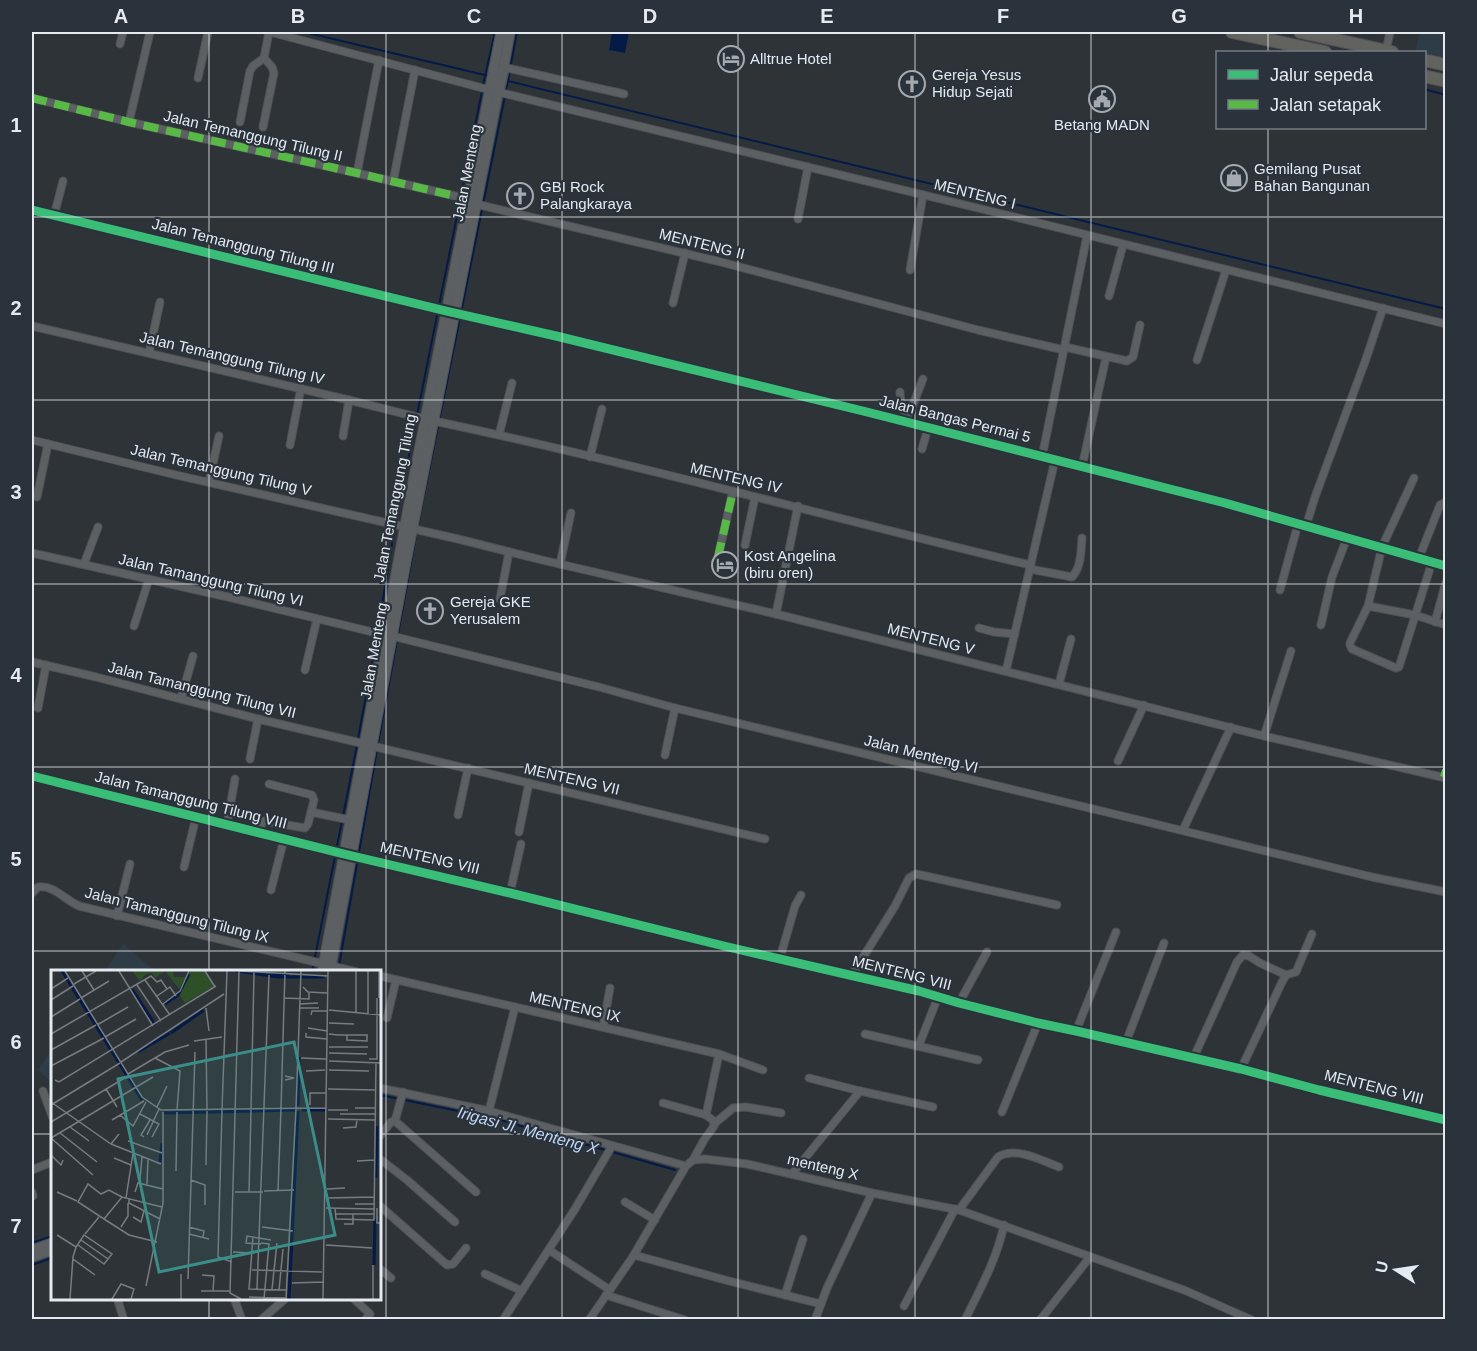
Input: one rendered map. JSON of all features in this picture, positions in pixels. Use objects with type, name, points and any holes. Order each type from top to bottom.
[{"type":"highway","points":[[1232,32],[1320,51]]},
{"type":"highway","points":[[1300,32],[1385,51]]},
{"type":"highway","points":[[1426,60],[1446,65]]},
{"type":"highway","points":[[1426,76],[1446,81]]},
{"type":"main road","name":"Jalan Temanggung Tilung","points":[[495,89],[500,69]]},
{"type":"street","points":[[120,44],[123,32]]},
{"type":"street","points":[[129,122],[150,32]]},
{"type":"street","points":[[198,78],[208,32]]},
{"type":"street","points":[[240,122],[250,71],[252,66],[264,58],[270,32]]},
{"type":"street","name":"MENTENG I","points":[[270,32],[415,70],[1446,324]]},
{"type":"street","name":"Jalan Temanggung Tilung","points":[[500,69],[501,32]]},
{"type":"street","name":"Jalan Temanggung Tilung","points":[[500,69],[510,32]]},
{"type":"street","points":[[1389,51],[1390,32]]},
{"type":"street","points":[[263,128],[274,73],[264,58]]},
{"type":"street","points":[[357,173],[379,60]]},
{"type":"street","points":[[500,69],[624,94]]},
{"type":"street","points":[[393,182],[415,70]]},
{"type":"street","name":"Jalan Temanggung Tilung","points":[[327,968],[348,855],[350,820],[369,745],[408,528],[495,89]]},
{"type":"street","name":"Jalan Temanggung Tilung II","points":[[32,98],[472,202]]},
{"type":"street","points":[[798,219],[808,167]]},
{"type":"street","points":[[54,216],[63,181]]},
{"type":"street","points":[[910,270],[923,195]]},
{"type":"street","name":"MENTENG II","points":[[472,202],[920,314],[1065,349],[1127,361],[1133,357],[1140,325]]},
{"type":"street","name":"Jalan Temanggung Tilung III","points":[[32,210],[451,312]]},
{"type":"street","points":[[1042,457],[1087,236]]},
{"type":"street","points":[[1109,296],[1123,245]]},
{"type":"street","points":[[673,303],[686,254]]},
{"type":"street","points":[[1197,360],[1226,270]]},
{"type":"street","points":[[148,353],[160,302]]},
{"type":"street","points":[[1306,526],[1383,308]]},
{"type":"street","name":"Jalan Bangas Permai 5","points":[[451,312],[907,418],[928,428],[1225,503],[1446,566]]},
{"type":"street","name":"Jalan Temanggung Tilung IV","points":[[32,326],[429,420]]},
{"type":"street","points":[[1082,467],[1106,357]]},
{"type":"street","points":[[907,418],[923,379]]},
{"type":"street","points":[[500,435],[512,383]]},
{"type":"street","points":[[290,445],[301,388]]},
{"type":"street","points":[[900,392],[902,408],[907,418]]},
{"type":"street","points":[[343,436],[349,400]]},
{"type":"street","points":[[590,457],[602,409]]},
{"type":"street","name":"MENTENG IV","points":[[429,420],[798,506],[1072,577],[1078,568],[1082,538]]},
{"type":"street","points":[[922,449],[928,428]]},
{"type":"street","points":[[209,482],[219,436]]},
{"type":"street","name":"Jalan Temanggung Tilung V","points":[[32,440],[408,528]]},
{"type":"street","points":[[37,497],[48,444]]},
{"type":"street","points":[[1006,671],[1055,460]]},
{"type":"street","points":[[1414,478],[1382,547],[1368,606],[1350,643],[1355,651],[1398,669],[1431,562]]},
{"type":"street","points":[[718,557],[733,491]]},
{"type":"street","points":[[745,545],[755,497]]},
{"type":"street","points":[[1419,558],[1440,505],[1446,502]]},
{"type":"street","points":[[776,614],[798,506]]},
{"type":"street","points":[[560,564],[571,513]]},
{"type":"street","points":[[1280,590],[1298,524]]},
{"type":"street","points":[[84,564],[98,526]]},
{"type":"street","name":"MENTENG V","points":[[408,528],[776,614],[1264,736],[1445,775]]},
{"type":"street","points":[[1321,625],[1332,577],[1347,538]]},
{"type":"street","points":[[500,599],[509,552]]},
{"type":"street","name":"Jalan Tamanggung Tilung VI","points":[[32,553],[388,636]]},
{"type":"street","points":[[134,626],[148,579]]},
{"type":"street","points":[[1435,622],[1446,582]]},
{"type":"street","points":[[1368,606],[1415,615],[1446,625]]},
{"type":"street","points":[[305,670],[317,619]]},
{"type":"street","points":[[979,628],[1015,634]]},
{"type":"street","name":"Jalan Menteng VI","points":[[388,636],[1372,877],[1446,892]]},
{"type":"street","points":[[1059,684],[1071,639]]},
{"type":"street","points":[[1264,736],[1291,651]]},
{"type":"street","points":[[181,699],[193,656]]},
{"type":"street","name":"Jalan Tamanggung Tilung VII","points":[[32,662],[369,745]]},
{"type":"street","points":[[38,708],[46,665]]},
{"type":"street","points":[[1118,761],[1144,705]]},
{"type":"street","points":[[665,755],[675,708]]},
{"type":"street","points":[[249,759],[258,719]]},
{"type":"street","points":[[1183,830],[1231,727]]},
{"type":"street","points":[[348,855],[369,745]]},
{"type":"street","name":"MENTENG VII","points":[[369,745],[765,839]]},
{"type":"street","points":[[458,815],[468,768]]},
{"type":"street","name":"Jalan Tamanggung Tilung VIII","points":[[32,776],[348,855]]},
{"type":"street","points":[[226,825],[235,779]]},
{"type":"street","points":[[519,832],[530,783]]},
{"type":"street","points":[[259,833],[264,821],[304,828],[308,824],[314,800],[312,795],[269,784]]},
{"type":"street","points":[[311,812],[350,820]]},
{"type":"street","points":[[184,867],[196,817]]},
{"type":"street","points":[[271,890],[284,839]]},
{"type":"street","points":[[510,892],[521,844]]},
{"type":"street","name":"MENTENG VIII","points":[[348,855],[510,892],[728,948],[852,975],[1038,1023],[1241,1069],[1446,1120]]},
{"type":"street","points":[[117,916],[130,864]]},
{"type":"street","points":[[852,975],[895,906],[911,875],[916,874],[1057,905]]},
{"type":"street","name":"Jalan Tamanggung Tilung IX","points":[[32,893],[38,887],[46,886],[76,905],[327,968]]},
{"type":"street","points":[[780,958],[795,906],[801,895]]},
{"type":"street","points":[[1076,1031],[1116,932]]},
{"type":"street","points":[[1193,1059],[1237,962],[1243,955],[1286,975],[1296,972],[1312,934]]},
{"type":"street","points":[[1126,1042],[1164,943]]},
{"type":"street","points":[[959,1003],[987,952]]},
{"type":"street","points":[[327,968],[342,970]]},
{"type":"street","points":[[1241,1069],[1286,975]]},
{"type":"street","name":"MENTENG IX","points":[[381,976],[719,1054],[763,1070]]},
{"type":"street","points":[[387,1018],[396,980]]},
{"type":"street","points":[[603,1027],[610,988]]},
{"type":"street","points":[[919,1046],[938,997]]},
{"type":"street","points":[[489,1111],[515,1007]]},
{"type":"street","points":[[1002,1112],[1038,1023]]},
{"type":"street","points":[[865,1034],[978,1060]]},
{"type":"street","points":[[706,1115],[719,1054]]},
{"type":"street","points":[[809,1078],[933,1107]]},
{"type":"street","points":[[381,1088],[489,1111],[686,1166]]},
{"type":"street","points":[[43,1091],[51,1113]]},
{"type":"street","points":[[792,1174],[860,1091]]},
{"type":"street","points":[[381,1135],[391,1122],[395,1121],[403,1092]]},
{"type":"street","points":[[663,1103],[706,1115],[714,1121],[714,1124]]},
{"type":"street","points":[[589,1320],[634,1255],[686,1166],[693,1160],[714,1124],[734,1108],[746,1107],[781,1113]]},
{"type":"street","points":[[395,1121],[476,1191]]},
{"type":"street","points":[[503,1320],[575,1209],[612,1146]]},
{"type":"street","points":[[904,1306],[957,1209],[998,1157],[1005,1153],[1023,1154],[1059,1167]]},
{"type":"street","name":"menteng X","points":[[693,1160],[705,1159],[747,1164],[872,1193],[957,1209],[1184,1290],[1252,1320]]},
{"type":"street","points":[[381,1160],[455,1222]]},
{"type":"street","points":[[32,1170],[51,1162]]},
{"type":"street","points":[[815,1320],[872,1193]]},
{"type":"street","points":[[625,1202],[655,1220]]},
{"type":"street","points":[[381,1207],[447,1265],[453,1264],[466,1248]]},
{"type":"street","points":[[965,1320],[997,1252],[1004,1225]]},
{"type":"street","points":[[785,1295],[803,1239]]},
{"type":"street","points":[[32,1250],[51,1242]]},
{"type":"street","points":[[32,1257],[51,1250]]},
{"type":"street","points":[[549,1250],[608,1292],[685,1320]]},
{"type":"street","points":[[634,1255],[821,1304]]},
{"type":"street","points":[[1040,1320],[1090,1257]]},
{"type":"street","points":[[381,1270],[391,1278]]},
{"type":"street","points":[[485,1274],[522,1291]]},
{"type":"street","points":[[117,1300],[124,1320]]},
{"type":"street","points":[[234,1300],[242,1320]]},
{"type":"street","points":[[261,1320],[285,1300]]},
{"type":"street","points":[[354,1300],[370,1318]]},
{"type":"shaded area","points":[[1420,32],[1445,32],[1445,58],[1426,54],[1426,51],[1415,51]]},
{"type":"shaded area","points":[[123,944],[154,970],[106,970]]},
{"type":"shaded area","points":[[51,1050],[51,1082],[38,1070]]},
{"type":"water","points":[[612,32],[629,32],[625,53],[609,50]]},
{"type":"waterway","points":[[304,32],[489,76]]},
{"type":"waterway","points":[[483,85],[495,32]]},
{"type":"waterway","points":[[506,91],[517,32]]},
{"type":"waterway","points":[[504,80],[1446,309]]},
{"type":"waterway","points":[[1426,90],[1446,95]]},
{"type":"waterway","points":[[378,630],[395,525],[482,91]]},
{"type":"waterway","points":[[378,744],[417,530],[505,96]]},
{"type":"waterway","points":[[358,739],[377,636]]},
{"type":"waterway","points":[[343,816],[357,745]]},
{"type":"waterway","points":[[338,970],[377,750]]},
{"type":"waterway","points":[[312,970],[342,821]]},
{"type":"waterway","name":"Irigasi Jl. Menteng X","points":[[381,1095],[497,1119],[675,1170]]},
{"type":"waterway","points":[[32,1243],[51,1236]]},
{"type":"waterway","points":[[32,1265],[51,1258]]},
{"type":"marked path","points":[[32,98],[468,199]]},
{"type":"marked path","points":[[718,557],[733,491]]},
{"type":"marked path","points":[[1444,777],[1446,770]]},
{"type":"cycle path","points":[[32,210],[867,412],[1225,503],[1446,566]]},
{"type":"cycle path","points":[[32,776],[344,854],[919,991],[1038,1023],[1241,1069],[1446,1120]]},
{"type":"place","name":"Alltrue Hotel","points":[[731,59]]},
{"type":"place","name":"Gereja Yesus Hidup Sejati","points":[[912,84]]},
{"type":"place","name":"Betang MADN","points":[[1102,99]]},
{"type":"place","name":"Gemilang Pusat Bahan Bangunan","points":[[1234,178]]},
{"type":"place","name":"GBI Rock Palangkaraya","points":[[520,196]]},
{"type":"place","name":"Kost Angelina (biru oren)","points":[[725,565]]},
{"type":"place","name":"Gereja GKE Yerusalem","points":[[430,611]]}]
